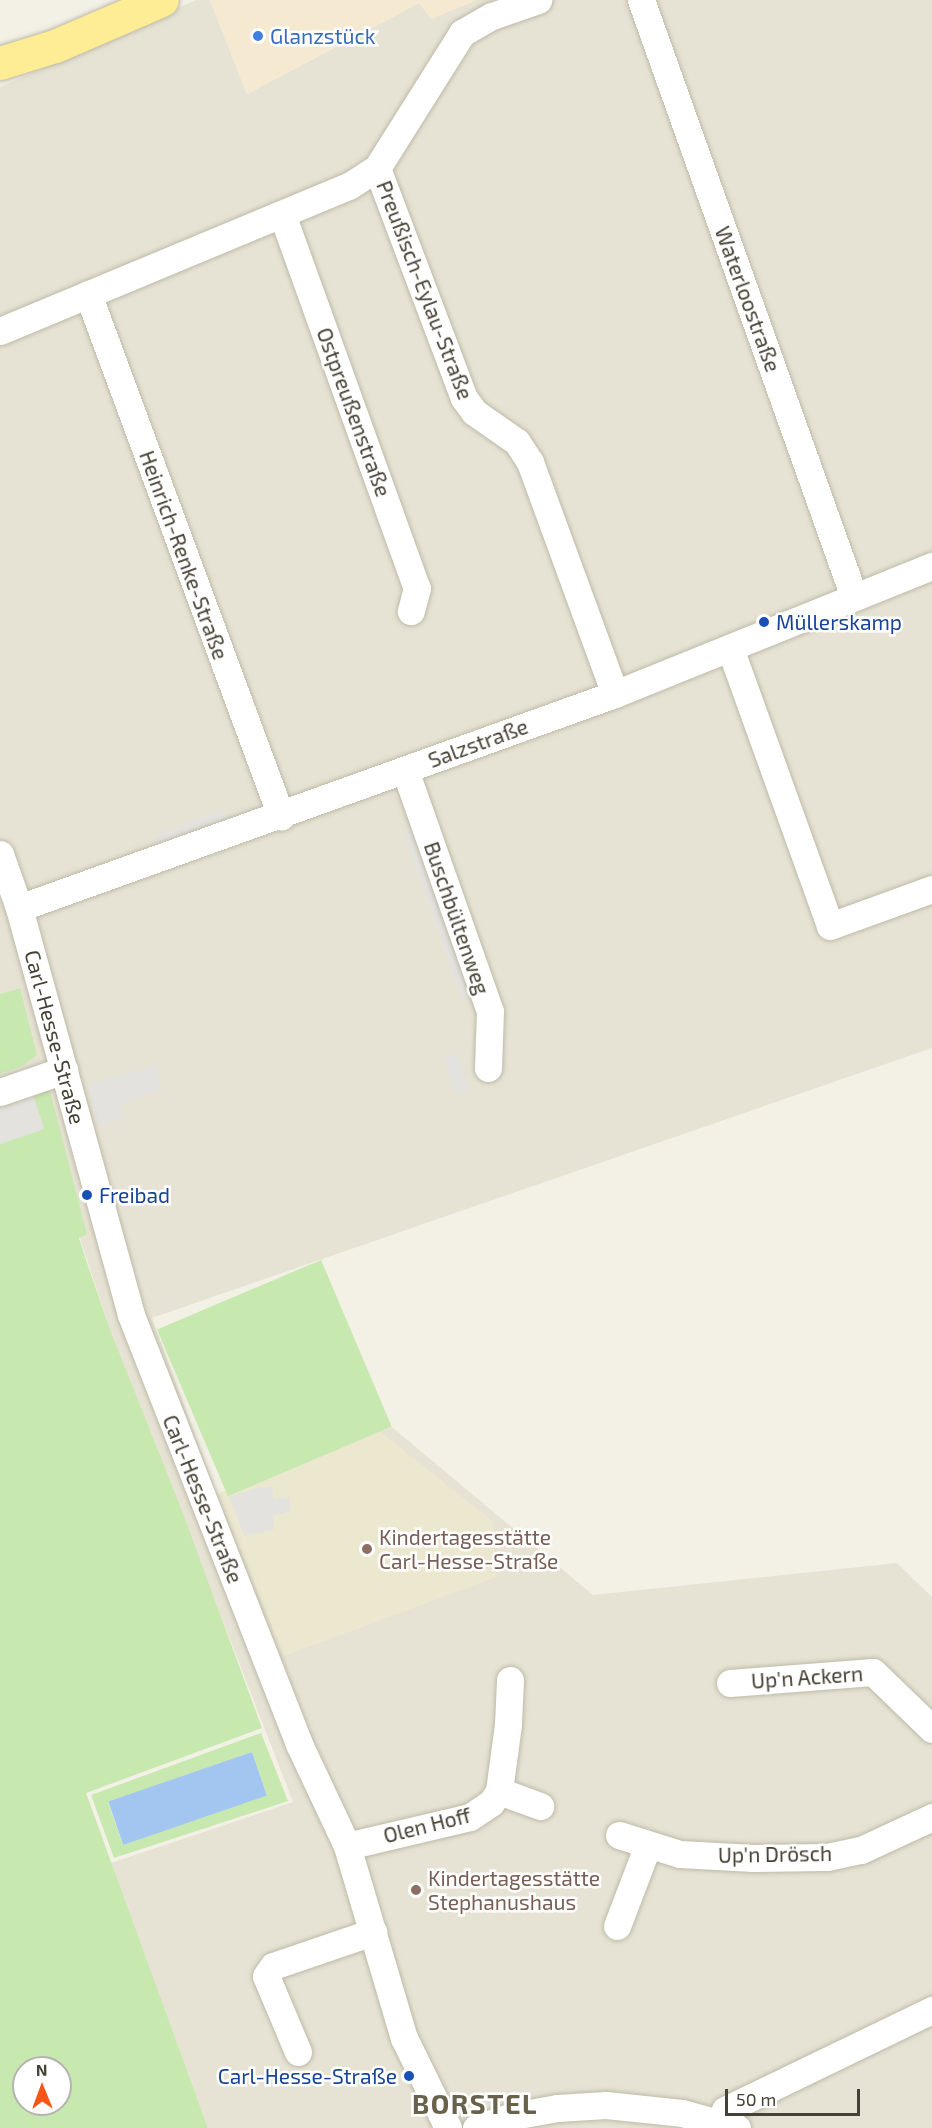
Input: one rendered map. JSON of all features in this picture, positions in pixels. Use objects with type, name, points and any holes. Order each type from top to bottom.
[{"type":"main road","points":[[0,63],[55,46],[162,0]]},
{"type":"main road","points":[[0,79],[55,46]]},
{"type":"street","points":[[0,331],[349,186],[377,168],[462,33],[492,16],[538,0]]},
{"type":"street","name":"Waterloostraße","points":[[641,0],[854,597]]},
{"type":"street","name":"Preußisch-Eylau-Straße","points":[[377,168],[464,398],[474,412],[517,442],[530,462],[615,694]]},
{"type":"street","name":"Ostpreußenstraße","points":[[282,214],[417,588],[411,611]]},
{"type":"street","name":"Heinrich-Renke-Straße","points":[[88,294],[280,816]]},
{"type":"street","name":"Salzstraße","points":[[20,908],[615,694],[932,566]]},
{"type":"street","points":[[730,648],[830,926],[932,889]]},
{"type":"street","name":"Buschbültenweg","points":[[405,770],[490,1011],[488,1068]]},
{"type":"street","name":"Carl-Hesse-Straße","points":[[0,854],[20,908],[131,1315],[299,1744],[347,1846],[404,2038],[448,2128]]},
{"type":"street","points":[[0,1092],[64,1070]]},
{"type":"street","name":"Up'n Ackern","points":[[730,1683],[873,1672],[932,1729]]},
{"type":"street","points":[[510,1680],[508,1724],[499,1791],[540,1806]]},
{"type":"street","name":"Olen Hoff","points":[[347,1846],[470,1817],[491,1803],[499,1791]]},
{"type":"street","name":"Up'n Drösch","points":[[619,1835],[680,1854],[753,1858],[827,1857],[861,1850],[932,1816]]},
{"type":"street","points":[[616,1926],[648,1845]]},
{"type":"street","points":[[298,2052],[266,1976],[273,1966],[373,1932]]},
{"type":"street","points":[[729,2125],[724,2110],[932,2010]]},
{"type":"street","points":[[476,2128],[513,2116],[556,2108],[606,2105],[638,2106],[729,2125]]},
{"type":"shaded area","points":[[196,0],[210,0],[247,94],[419,3],[431,18],[477,0],[932,0],[932,1048],[152,1318],[217,1494],[392,1427],[593,1595],[897,1563],[932,1597],[932,2128],[208,2128],[111,1863],[293,1802],[111,1332],[44,1130],[0,1144],[0,1074],[22,1066],[20,988],[0,994],[0,87]]},
{"type":"shaded area","points":[[210,0],[477,0],[431,19],[419,3],[247,94]]},
{"type":"shaded area","points":[[221,811],[238,820],[150,852],[158,834]]},
{"type":"shaded area","points":[[414,819],[478,1003],[461,996],[405,836]]},
{"type":"shaded area","points":[[457,1054],[469,1090],[455,1094],[444,1058]]},
{"type":"shaded area","points":[[155,1065],[163,1089],[120,1104],[124,1117],[98,1127],[87,1086]]},
{"type":"shaded area","points":[[31,1087],[44,1129],[0,1144],[0,1098]]},
{"type":"shaded area","name":"Kindertagesstätte Carl-Hesse-Straße","points":[[379,1431],[493,1522],[496,1577],[284,1656],[217,1494]]},
{"type":"shaded area","points":[[273,1487],[273,1499],[289,1497],[291,1511],[273,1516],[274,1530],[244,1536],[229,1497],[256,1488]]},
{"type":"green space","points":[[20,988],[37,1055],[22,1066],[0,1074],[0,994]]},
{"type":"green space","points":[[49,1088],[87,1234],[79,1238],[88,1266],[262,1728],[86,1793],[208,2128],[0,2128],[0,1144],[44,1129],[18,1099]]},
{"type":"green space","points":[[321,1260],[392,1427],[228,1496],[157,1330]]},
{"type":"green space","points":[[261,1733],[288,1801],[114,1858],[91,1795]],"holes":[[[252,1752],[267,1795],[123,1845],[108,1802]]]},
{"type":"water","points":[[252,1752],[267,1795],[123,1845],[108,1801]]},
{"type":"place","name":"Glanzstück","points":[[258,36]]},
{"type":"place","name":"Müllerskamp","points":[[764,622]]},
{"type":"place","name":"Freibad","points":[[87,1195]]},
{"type":"place","name":"Kindertagesstätte Carl-Hesse-Straße","points":[[367,1549]]},
{"type":"place","name":"Kindertagesstätte Stephanushaus","points":[[416,1890]]},
{"type":"place","name":"Carl-Hesse-Straße","points":[[409,2076]]},
{"type":"district","name":"BORSTEL","points":[[475,2104]]}]
